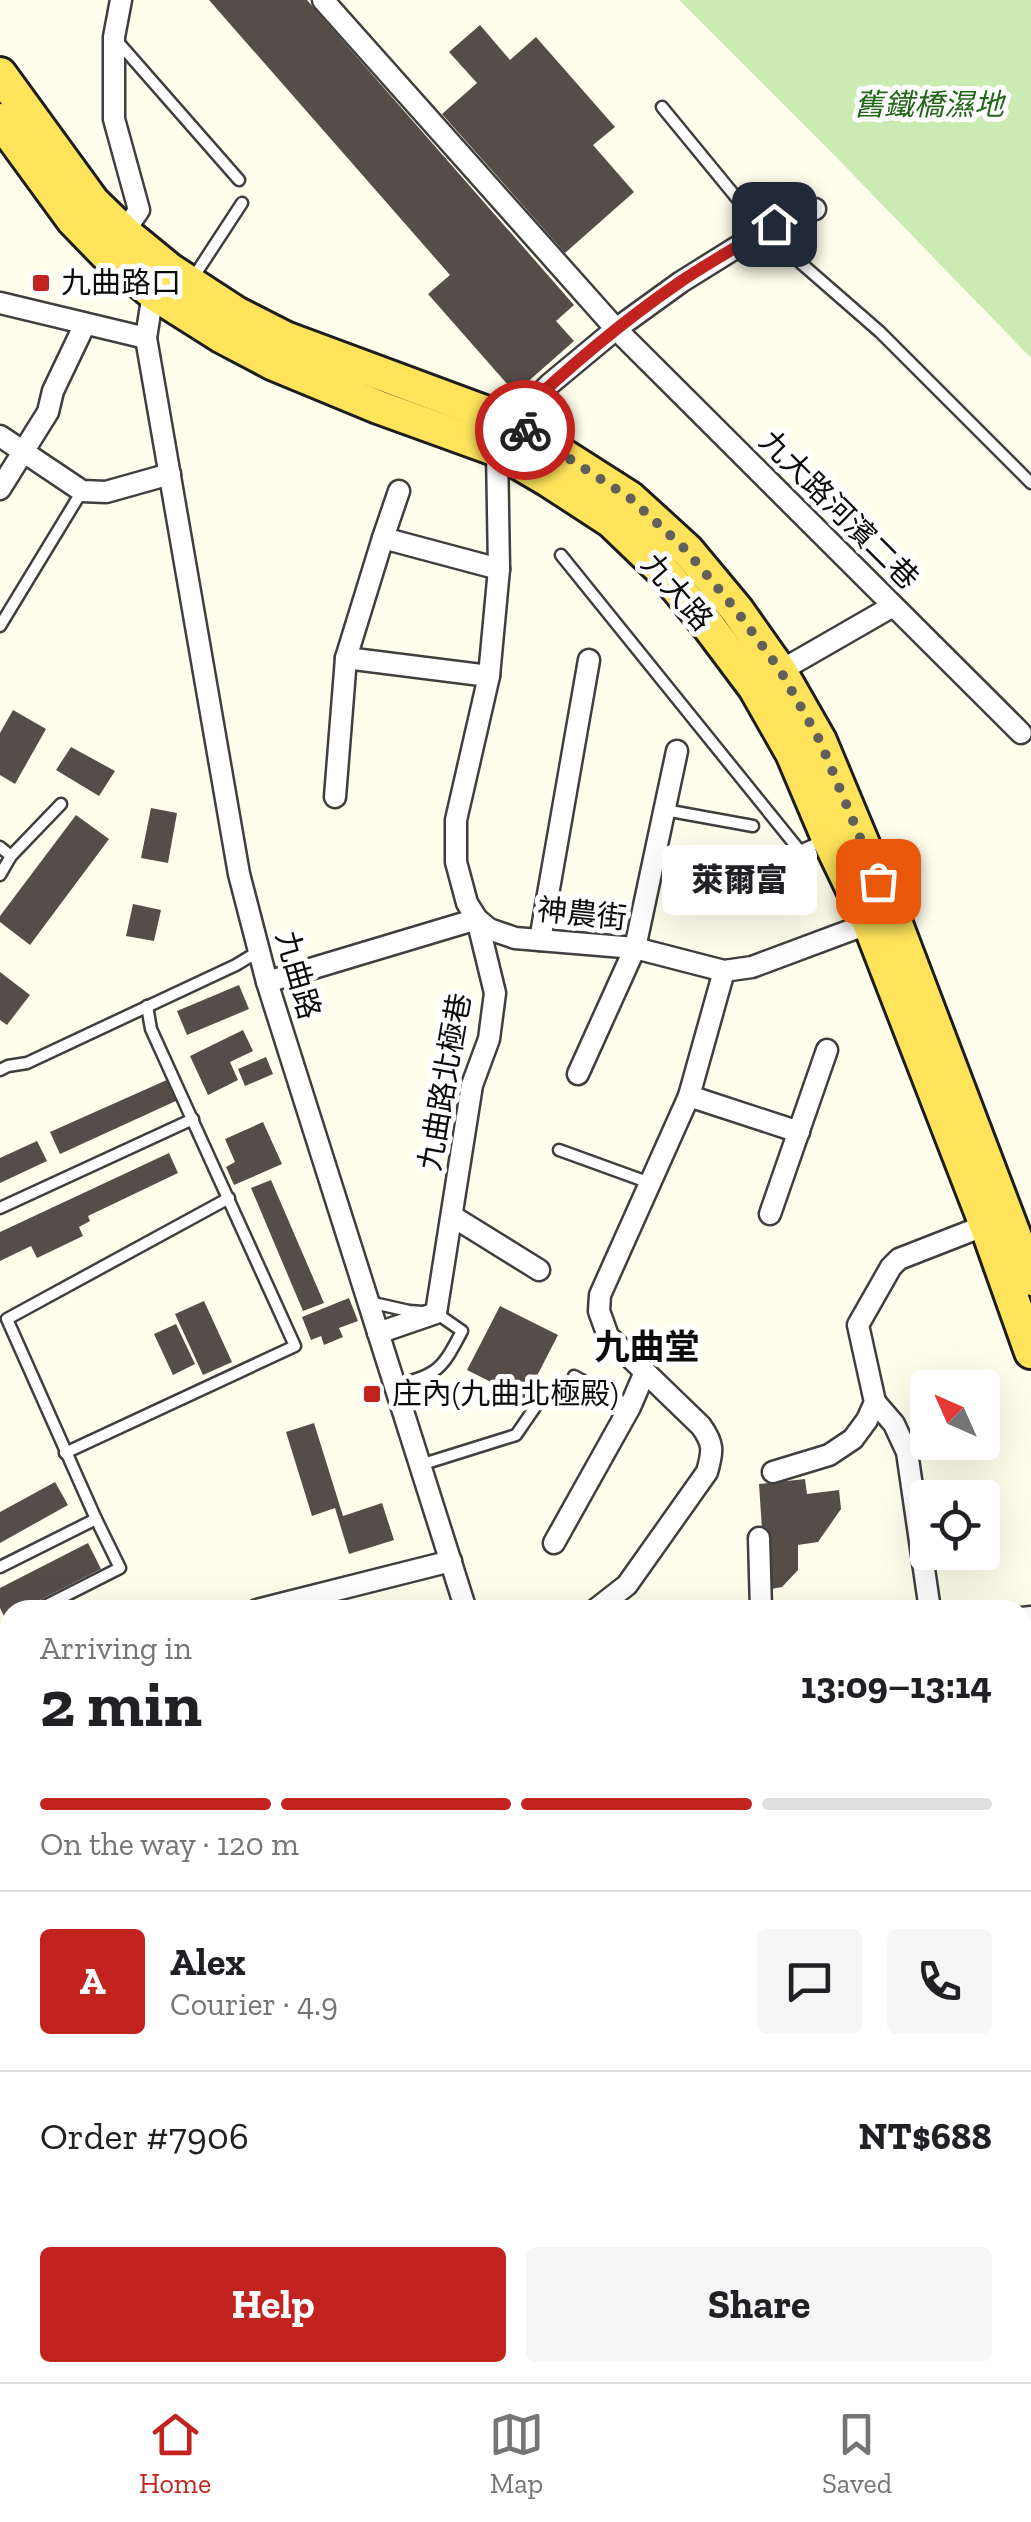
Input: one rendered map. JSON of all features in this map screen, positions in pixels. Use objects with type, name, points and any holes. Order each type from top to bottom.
[{"type":"main road","name":"九大路","points":[[4,99],[93,202],[115,244],[171,282],[220,336],[274,364],[378,407],[504,436],[630,498],[686,550],[736,610],[780,670],[820,741],[1031,1352]]},
{"type":"main road","name":"九大路","points":[[504,436],[548,480],[611,521],[663,572],[755,688],[792,753],[828,838],[881,919],[1031,1280]]},
{"type":"street","points":[[115,244],[139,210],[114,120],[114,37],[121,0]]},
{"type":"street","name":"九大路河濱二巷","points":[[323,0],[616,329],[1021,733]]},
{"type":"street","points":[[504,436],[551,383],[680,282],[774,224],[816,208]]},
{"type":"street","name":"九曲路","points":[[171,282],[146,338],[239,874],[267,982],[463,1600]]},
{"type":"street","points":[[2,309],[146,338]]},
{"type":"street","points":[[0,489],[48,412],[53,392],[85,324]]},
{"type":"street","points":[[0,436],[82,491],[106,492],[170,474]]},
{"type":"street","name":"九曲路北極巷","points":[[436,1313],[472,1085],[489,1039],[495,993],[477,919],[467,903],[456,862],[456,820],[488,676],[499,569],[504,436]]},
{"type":"street","points":[[335,797],[346,658],[400,491]]},
{"type":"street","points":[[383,538],[499,569]]},
{"type":"street","points":[[780,670],[893,606]]},
{"type":"street","points":[[346,658],[488,676]]},
{"type":"street","points":[[540,940],[589,660]]},
{"type":"street","points":[[578,1074],[635,948],[678,751]]},
{"type":"street","points":[[267,982],[477,919]]},
{"type":"street","name":"神農街","points":[[477,919],[489,929],[515,938],[635,948],[724,971],[752,967],[881,919]]},
{"type":"street","points":[[609,1600],[628,1585],[707,1472],[712,1453],[710,1438],[701,1426],[608,1336],[600,1311],[600,1295],[689,1096],[724,971]]},
{"type":"street","points":[[770,1214],[827,1050]]},
{"type":"street","points":[[689,1096],[798,1132]]},
{"type":"street","points":[[452,1216],[539,1270]]},
{"type":"street","points":[[929,1600],[907,1452],[894,1424],[875,1402],[858,1325],[891,1267],[899,1260],[986,1226]]},
{"type":"street","points":[[378,1333],[436,1313]]},
{"type":"street","points":[[554,1543],[646,1372]]},
{"type":"street","points":[[773,1472],[829,1456],[853,1439],[875,1402]]},
{"type":"street","points":[[759,1538],[760,1600]]},
{"type":"street","points":[[296,1600],[451,1561]]},
{"type":"lane","points":[[114,37],[239,180]]},
{"type":"lane","points":[[662,107],[763,230],[880,332],[1031,483]]},
{"type":"lane","points":[[171,282],[242,203]]},
{"type":"lane","points":[[0,626],[82,491]]},
{"type":"lane","points":[[560,556],[800,851],[828,838]]},
{"type":"lane","points":[[0,875],[11,856],[61,804]]},
{"type":"lane","points":[[664,810],[753,826]]},
{"type":"lane","points":[[0,847],[11,856]]},
{"type":"lane","points":[[0,1054],[4,1068],[27,1064],[259,951]]},
{"type":"lane","points":[[65,1453],[295,1346],[152,1028],[147,1006]]},
{"type":"lane","points":[[0,1208],[194,1119]]},
{"type":"lane","points":[[559,1150],[650,1184]]},
{"type":"lane","points":[[57,1600],[120,1568],[4,1320],[230,1198]]},
{"type":"lane","points":[[368,1301],[436,1313],[462,1331],[444,1365],[431,1375],[395,1386]]},
{"type":"lane","points":[[574,1376],[630,1406]]},
{"type":"lane","points":[[420,1465],[516,1435],[538,1403]]},
{"type":"lane","points":[[0,1566],[96,1519]]},
{"type":"green space","name":"舊鐵橋濕地","points":[[679,0],[1031,0],[1031,358],[833,154]]},
{"type":"building","points":[[209,0],[307,0],[574,305],[556,321],[574,341],[515,393],[428,294],[450,275]]},
{"type":"building","points":[[480,25],[510,60],[536,37],[615,127],[593,145],[634,192],[565,253],[442,114],[477,83],[449,52]]},
{"type":"building","points":[[13,710],[46,729],[15,784],[0,775],[0,733]]},
{"type":"building","points":[[71,747],[115,771],[99,796],[56,770]]},
{"type":"building","points":[[151,808],[177,813],[168,863],[141,858]]},
{"type":"building","points":[[76,815],[109,839],[30,945],[0,922],[0,916]]},
{"type":"building","points":[[133,904],[161,910],[154,941],[126,936]]},
{"type":"building","points":[[0,972],[30,995],[7,1025],[0,1020]]},
{"type":"building","points":[[239,985],[249,1009],[187,1035],[177,1011]]},
{"type":"building","points":[[243,1030],[253,1051],[230,1062],[238,1080],[208,1095],[190,1056]]},
{"type":"building","points":[[266,1057],[273,1074],[245,1086],[238,1069]]},
{"type":"building","points":[[169,1079],[178,1100],[60,1154],[50,1132]]},
{"type":"building","points":[[263,1122],[282,1164],[234,1185],[226,1167],[235,1162],[225,1139]]},
{"type":"building","points":[[37,1141],[47,1161],[0,1183],[0,1158]]},
{"type":"building","points":[[169,1153],[178,1173],[88,1216],[90,1221],[79,1227],[83,1236],[37,1258],[31,1246],[0,1261],[0,1232]]},
{"type":"building","points":[[271,1180],[324,1303],[303,1311],[251,1188]]},
{"type":"building","points":[[349,1298],[358,1321],[339,1328],[343,1337],[324,1345],[321,1336],[311,1340],[302,1317]]},
{"type":"building","points":[[204,1301],[232,1362],[203,1375],[175,1314]]},
{"type":"building","points":[[500,1306],[558,1335],[525,1399],[467,1370]]},
{"type":"building","points":[[176,1324],[195,1364],[173,1375],[154,1334]]},
{"type":"building","points":[[314,1423],[343,1516],[382,1503],[394,1540],[349,1554],[335,1508],[312,1516],[286,1432]]},
{"type":"building","points":[[805,1479],[807,1494],[839,1490],[841,1509],[818,1542],[798,1545],[798,1570],[782,1587],[766,1590],[759,1484]]},
{"type":"building","points":[[55,1482],[68,1505],[0,1543],[0,1512]]},
{"type":"building","points":[[88,1543],[101,1569],[40,1600],[0,1600],[0,1588]]},
{"type":"way so far","points":[[525,430],[630,498],[686,550],[736,610],[780,670],[820,741],[878,881]]},
{"type":"place","name":"九曲路口","points":[[41,283]]},
{"type":"place","name":"萊爾富","points":[[878,881]]},
{"type":"place","name":"庄內(九曲北極殿)","points":[[372,1394]]},
{"type":"district","name":"九曲堂","points":[[647,1347]]},
{"type":"route","points":[[525,430],[511,422],[616,329],[680,282],[774,224]]}]
